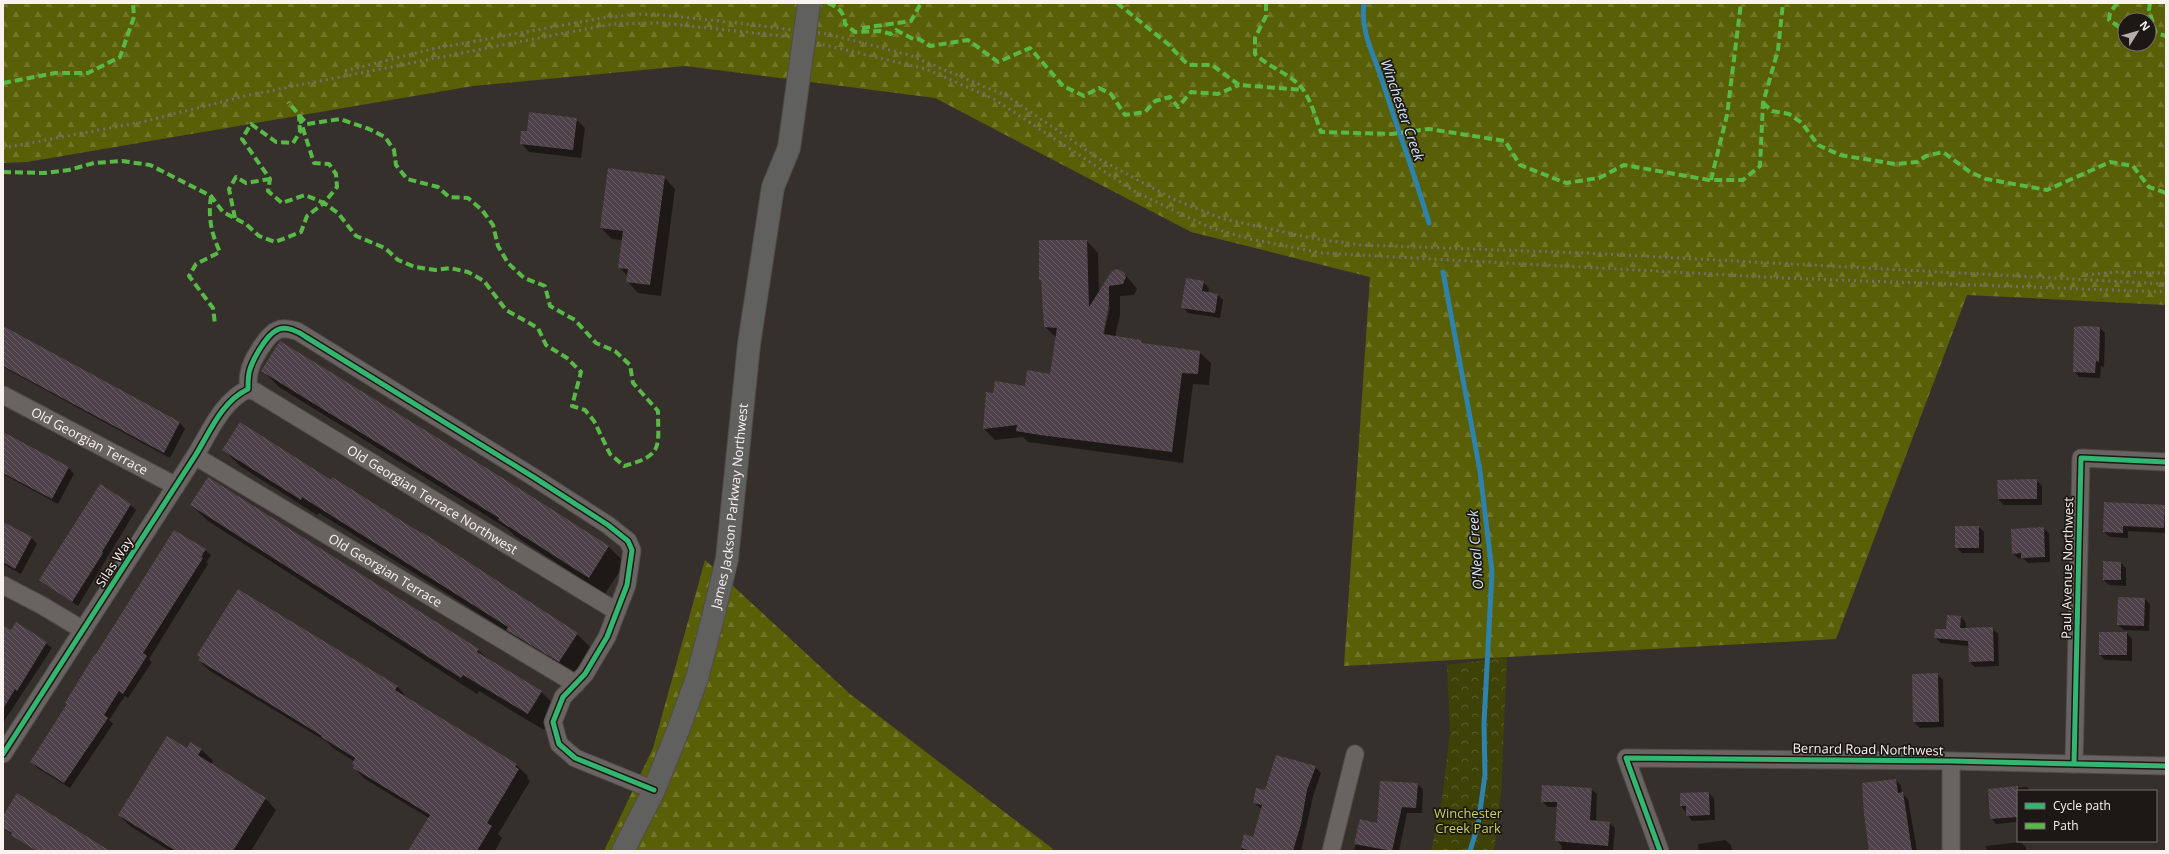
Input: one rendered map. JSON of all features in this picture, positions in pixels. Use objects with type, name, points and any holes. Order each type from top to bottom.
[{"type":"main road","name":"James Jackson Parkway Northwest","points":[[623,851],[654,790],[697,678],[727,559],[748,344],[773,187],[789,148],[809,3]]},
{"type":"street","points":[[248,389],[249,373],[254,359],[272,334],[277,330],[283,329],[296,331],[536,478],[608,525],[628,541],[632,550],[627,584],[607,637],[585,674],[563,697],[553,722],[559,744],[575,758],[654,790]]},
{"type":"street","name":"Silas Way","points":[[3,754],[176,486],[224,408],[235,395],[248,389]]},
{"type":"street","name":"Old Georgian Terrace Northwest","points":[[248,389],[262,396],[616,611]]},
{"type":"street","name":"Old Georgian Terrace","points":[[3,395],[176,486]]},
{"type":"street","name":"Old Georgian Terrace","points":[[195,456],[576,684]]},
{"type":"street","name":"Paul Avenue Northwest","points":[[2074,764],[2081,458],[2166,462]]},
{"type":"street","points":[[3,585],[43,606],[83,630]]},
{"type":"street","points":[[1331,851],[1356,754]]},
{"type":"street","name":"Bernard Road Northwest","points":[[1660,851],[1626,758],[1951,761],[2166,766]]},
{"type":"street","points":[[1951,761],[1951,851]]},
{"type":"green space","points":[[3,3],[2166,3],[2166,305],[1967,295],[1836,639],[1344,666],[1370,277],[1191,232],[935,98],[685,66],[473,86],[27,162],[3,163]]},
{"type":"green space","points":[[705,560],[850,694],[1053,849],[1050,851],[604,851],[653,748]]},
{"type":"green space","name":"Winchester Creek Park","points":[[1507,657],[1501,794],[1494,851],[1431,851],[1442,799],[1450,732],[1447,665]]},
{"type":"building","points":[[529,112],[577,118],[573,150],[520,144],[521,131],[527,131]]},
{"type":"building","points":[[608,168],[665,176],[650,285],[626,282],[628,269],[618,268],[623,231],[600,228]]},
{"type":"building","points":[[1039,240],[1087,240],[1089,307],[1112,271],[1117,269],[1124,272],[1126,277],[1123,284],[1109,286],[1109,304],[1103,334],[1141,340],[1142,343],[1200,351],[1198,374],[1182,373],[1172,452],[1016,431],[1017,425],[983,429],[986,392],[993,393],[995,381],[1025,386],[1027,370],[1050,374],[1057,328],[1044,327],[1041,280],[1039,280]]},
{"type":"building","points":[[1186,278],[1204,281],[1202,291],[1218,294],[1215,313],[1181,308]]},
{"type":"building","points":[[3,326],[180,422],[164,453],[3,366]]},
{"type":"building","points":[[2074,327],[2100,327],[2099,362],[2096,361],[2095,373],[2073,372]]},
{"type":"building","points":[[280,341],[506,480],[609,546],[589,578],[498,520],[499,518],[261,371]]},
{"type":"building","points":[[240,422],[331,480],[332,477],[421,533],[422,532],[578,633],[559,662],[506,630],[508,627],[302,497],[301,500],[222,450]]},
{"type":"building","points":[[3,432],[69,467],[52,499],[3,473]]},
{"type":"building","points":[[208,477],[479,649],[477,652],[542,691],[528,714],[463,675],[461,678],[190,505]]},
{"type":"building","points":[[2037,479],[2037,499],[1998,499],[1997,480]]},
{"type":"building","points":[[100,484],[131,504],[102,552],[103,553],[72,602],[39,580]]},
{"type":"building","points":[[2104,502],[2165,505],[2164,528],[2123,526],[2123,533],[2103,532]]},
{"type":"building","points":[[3,522],[32,537],[15,569],[3,562]]},
{"type":"building","points":[[1955,526],[1979,526],[1979,548],[1955,548]]},
{"type":"building","points":[[2044,527],[2045,557],[2021,558],[2021,553],[2012,554],[2011,529]]},
{"type":"building","points":[[174,530],[206,549],[201,557],[203,558],[143,653],[147,656],[123,694],[119,691],[104,715],[108,718],[64,783],[30,762],[67,704],[65,703],[95,654]]},
{"type":"building","points":[[2103,561],[2121,562],[2121,580],[2103,580]]},
{"type":"building","points":[[238,589],[398,686],[395,690],[517,764],[515,767],[519,769],[487,823],[492,826],[477,851],[408,851],[430,815],[353,768],[354,765],[352,764],[355,758],[198,660],[200,657],[197,655]]},
{"type":"building","points":[[2118,597],[2145,598],[2144,626],[2117,625]]},
{"type":"building","points":[[1947,615],[1961,616],[1960,628],[1993,627],[1994,661],[1969,662],[1968,641],[1934,638],[1935,629],[1946,629]]},
{"type":"building","points":[[16,622],[47,642],[17,691],[15,689],[3,709],[3,625],[11,630]]},
{"type":"building","points":[[2099,632],[2127,632],[2127,655],[2099,655]]},
{"type":"building","points":[[1938,673],[1939,722],[1913,722],[1912,674]]},
{"type":"building","points":[[167,736],[187,748],[190,742],[202,749],[198,755],[266,798],[233,851],[176,851],[118,815]]},
{"type":"building","points":[[1276,755],[1316,766],[1307,790],[1301,824],[1293,851],[1250,851],[1241,848],[1244,834],[1253,837],[1262,805],[1253,803],[1256,788],[1265,790]]},
{"type":"building","points":[[1896,779],[1898,793],[1903,792],[1912,851],[1869,851],[1862,783]]},
{"type":"building","points":[[1380,781],[1418,783],[1416,808],[1402,807],[1392,851],[1354,844],[1360,819],[1377,823]]},
{"type":"building","points":[[1542,785],[1592,788],[1590,820],[1610,822],[1608,846],[1555,841],[1557,802],[1541,802]]},
{"type":"building","points":[[2018,786],[2017,817],[1990,819],[1988,789]]},
{"type":"building","points":[[1709,792],[1710,815],[1686,816],[1686,806],[1680,806],[1680,793]]},
{"type":"building","points":[[17,793],[110,851],[36,851],[3,828],[3,816]]},
{"type":"waterway","name":"Winchester Creek","points":[[1364,3],[1363,13],[1368,43],[1382,80],[1429,223]]},
{"type":"waterway","name":"O'Neal Creek","points":[[1443,272],[1480,471],[1492,572],[1484,723],[1485,775],[1478,825],[1470,851]]},
{"type":"railway","points":[[345,71],[432,49],[602,18],[636,14],[663,15],[746,24],[828,34],[909,55],[1007,96],[1101,160],[1173,199],[1220,218],[1311,238],[1360,245],[1585,253],[2166,284]]},
{"type":"railway","points":[[3,148],[142,122],[249,95],[528,40],[613,24],[662,23],[791,37],[926,69],[994,99],[1134,191],[1181,214],[1209,227],[1250,239],[1322,253],[1784,278],[2166,292]]},
{"type":"railway","points":[[2086,275],[2115,272],[2166,273]]},
{"type":"marked path","points":[[3,83],[55,73],[88,73],[120,57],[134,17],[133,3]]},
{"type":"marked path","points":[[828,3],[840,10],[845,24],[855,32],[880,31],[891,34],[896,30],[915,40],[919,39],[930,46],[968,40],[998,62],[1030,48],[1063,86],[1084,96],[1099,88],[1111,94],[1125,115],[1145,112],[1155,101],[1170,97],[1178,107],[1191,92],[1218,94],[1239,85]]},
{"type":"marked path","points":[[862,28],[911,21],[921,3]]},
{"type":"marked path","points":[[1117,3],[1168,44],[1188,65],[1212,65],[1239,85],[1304,90]]},
{"type":"marked path","points":[[1266,3],[1266,16],[1255,38],[1255,54],[1300,86],[1314,111],[1321,132],[1391,134],[1429,129],[1505,141],[1520,165],[1566,183],[1599,178],[1624,165],[1709,180],[1743,180],[1760,166],[1763,103],[1778,50],[1783,3]]},
{"type":"marked path","points":[[1711,180],[1727,115],[1741,3]]},
{"type":"marked path","points":[[2117,3],[2110,13],[2109,20],[2117,26]]},
{"type":"marked path","points":[[2150,3],[2150,12]]},
{"type":"marked path","points":[[2157,33],[2166,36]]},
{"type":"marked path","points":[[3,172],[44,173],[69,170],[94,163],[122,161],[150,165],[211,196],[223,212],[246,224],[259,236],[275,242],[301,232],[307,216],[324,203],[338,213],[356,236],[385,248],[398,260],[415,267],[435,270],[450,268],[468,272],[484,281],[506,310],[538,328],[546,345],[567,358],[581,372],[572,406],[585,410],[594,421],[610,454],[624,466],[646,458],[652,453],[656,448],[658,441],[658,411],[633,383],[630,365],[615,351],[596,343],[575,320],[550,306],[545,286],[524,278],[508,263],[498,246],[493,225],[482,210],[468,198],[449,197],[438,187],[407,179],[396,165],[394,150],[385,137],[369,129],[340,119],[307,124],[288,102]]},
{"type":"marked path","points":[[1763,103],[1772,111],[1789,114],[1802,123],[1818,145],[1840,155],[1895,164],[1917,162],[1926,156],[1943,152],[1970,172],[1986,179],[2047,190],[2110,162],[2133,166],[2149,187],[2166,193]]},
{"type":"marked path","points":[[299,116],[314,163],[329,164],[336,174],[337,187],[324,203],[305,195],[282,203],[268,191],[270,179],[242,139],[251,124],[276,142],[293,143],[300,132],[299,116]]},
{"type":"marked path","points":[[235,218],[229,189],[236,177],[246,183],[270,179]]},
{"type":"marked path","points":[[211,196],[211,225],[214,238],[220,252],[196,264],[189,276],[213,308],[215,324]]},
{"type":"cycle path","points":[[3,754],[195,456],[217,418],[230,402],[248,389],[250,368],[260,349],[268,337],[277,330],[284,328],[296,331],[303,335],[535,478],[608,525],[628,541],[632,550],[627,585],[607,637],[585,674],[563,697],[553,722],[559,744],[575,758],[654,790]]},
{"type":"cycle path","points":[[2074,764],[2081,458],[2166,462]]},
{"type":"cycle path","points":[[1660,851],[1626,758],[1951,761],[2166,766]]}]
